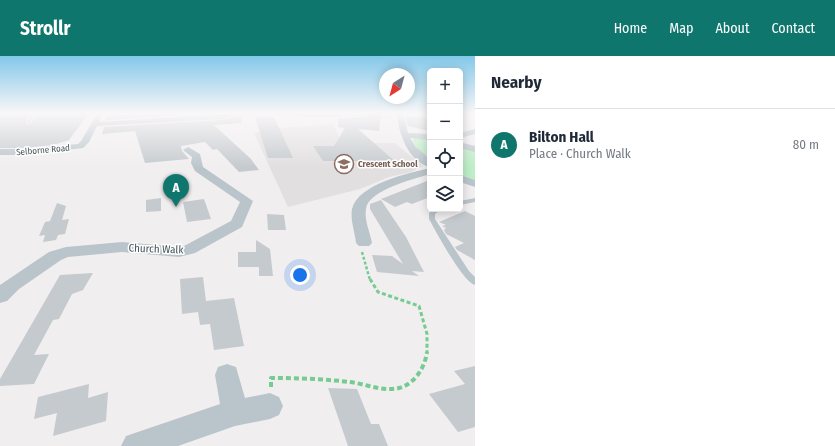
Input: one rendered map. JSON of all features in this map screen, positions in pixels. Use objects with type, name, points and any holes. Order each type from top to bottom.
[{"type":"street","name":"Selborne Road","points":[[0,152],[72,148],[80,146],[85,142],[91,131]]},
{"type":"street","points":[[403,131],[413,150],[427,162]]},
{"type":"street","points":[[463,135],[474,131]]},
{"type":"street","points":[[404,135],[427,137]]},
{"type":"street","points":[[463,146],[475,149]]},
{"type":"street","name":"Church Walk","points":[[0,296],[13,284],[58,255],[122,247],[184,251],[237,224],[247,201],[199,169],[196,163],[196,156],[188,150]]},
{"type":"street","points":[[364,243],[359,208],[365,197],[405,178],[427,172]]},
{"type":"street","points":[[463,179],[475,184]]},
{"type":"street","points":[[227,376],[235,412]]},
{"type":"street","points":[[136,446],[235,412],[270,406]]},
{"type":"lane","points":[[463,202],[475,200]]},
{"type":"lane","points":[[434,212],[432,213],[432,219],[466,273],[475,282]]},
{"type":"path","points":[[270,406],[271,378],[335,380],[368,384],[386,389],[401,387],[411,381],[422,371],[426,358],[428,332],[419,306],[378,292],[371,283],[362,256],[361,249],[364,243]]},
{"type":"shaded area","name":"Crescent School","points":[[261,131],[336,131],[342,143],[395,143],[423,166],[411,172],[389,177],[360,189],[288,207],[254,133]]},
{"type":"green space","points":[[427,138],[427,157],[419,151],[413,141],[414,139]]},
{"type":"green space","points":[[463,147],[475,150],[475,180],[463,176]]},
{"type":"building","points":[[0,131],[76,131],[69,140],[53,145],[23,148],[0,148]]},
{"type":"building","points":[[103,131],[133,131],[102,134]]},
{"type":"building","points":[[135,131],[221,131],[251,159],[259,170],[239,172],[217,149],[213,150],[205,142],[181,146],[182,151],[189,159],[145,163]]},
{"type":"building","points":[[260,131],[281,131],[293,158],[268,158]]},
{"type":"building","points":[[343,131],[361,131],[398,164],[367,164],[363,161],[323,161],[313,146],[334,146]]},
{"type":"building","points":[[427,181],[427,198],[412,204],[407,202],[395,207],[381,199]]},
{"type":"building","points":[[161,198],[161,211],[146,212],[146,200]]},
{"type":"building","points":[[204,199],[211,219],[187,222],[183,202]]},
{"type":"building","points":[[381,200],[406,237],[424,272],[412,271],[419,276],[377,272],[372,255],[392,256],[403,264],[370,209],[370,204]]},
{"type":"building","points":[[57,203],[66,206],[62,220],[69,219],[65,234],[58,235],[56,240],[43,242],[45,235],[39,236],[45,222],[50,221]]},
{"type":"building","points":[[465,211],[475,216],[475,260],[457,250],[455,247],[464,243],[446,234],[444,230],[446,228],[442,226],[446,225],[439,222]]},
{"type":"building","points":[[267,214],[284,215],[286,230],[268,230]]},
{"type":"building","points":[[256,240],[270,249],[273,276],[259,276],[259,267],[238,267],[238,252],[256,252]]},
{"type":"building","points":[[93,273],[83,290],[72,294],[59,319],[53,320],[34,355],[49,354],[34,384],[0,386],[0,379],[60,275]]},
{"type":"building","points":[[203,277],[206,301],[234,298],[244,346],[214,350],[210,324],[200,325],[198,312],[182,314],[180,279]]},
{"type":"building","points":[[475,366],[475,427],[458,432],[429,394],[465,384],[454,371]]},
{"type":"building","points":[[89,384],[88,398],[108,392],[106,421],[53,436],[57,413],[34,419],[38,397]]},
{"type":"building","points":[[328,388],[357,389],[371,424],[379,424],[388,446],[348,446]]},
{"type":"place","name":"Crescent School","points":[[344,164]]},
{"type":"place","name":"Bilton Hall","points":[[176,207]]}]
